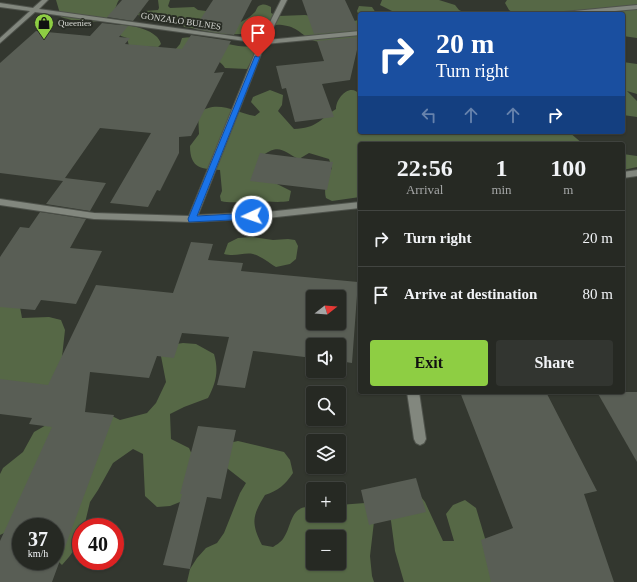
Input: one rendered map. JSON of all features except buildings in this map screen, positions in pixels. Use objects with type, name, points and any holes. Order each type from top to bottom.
[{"type":"street","points":[[0,41],[45,0]]},
{"type":"street","points":[[192,219],[264,42],[284,0]]},
{"type":"street","name":"GONZALO BULNES","points":[[0,4],[264,42],[358,33]]},
{"type":"street","points":[[585,12],[637,7]]},
{"type":"street","points":[[625,175],[637,173]]},
{"type":"street","points":[[0,202],[94,216],[192,219],[267,215],[358,205]]},
{"type":"street","points":[[413,394],[420,439]]},
{"type":"green space","points":[[56,0],[119,0],[112,14],[107,18],[94,22],[87,22],[61,17]]},
{"type":"green space","points":[[158,0],[170,0],[168,6],[170,8],[194,7],[198,10],[206,11],[235,24],[248,18],[259,6],[267,5],[271,7],[271,13],[278,16],[305,15],[351,22],[358,20],[358,38],[336,42],[322,42],[312,40],[295,29],[282,25],[272,25],[241,34],[217,34],[184,27],[178,22],[141,19],[138,14],[145,11],[158,10]]},
{"type":"green space","points":[[382,0],[439,0],[455,5],[459,10],[464,12],[394,12],[380,5]]},
{"type":"green space","points":[[507,0],[637,0],[637,38],[625,36],[625,12],[512,12],[505,3]]},
{"type":"green space","points":[[359,6],[372,7],[375,12],[358,12],[358,14],[357,11]]},
{"type":"green space","points":[[120,25],[144,29],[155,35],[161,44],[158,47],[129,46],[127,38],[121,36],[115,30]]},
{"type":"green space","points":[[182,38],[201,38],[236,46],[256,47],[257,50],[247,69],[225,68],[216,59],[203,54],[175,50],[180,44]]},
{"type":"green space","points":[[625,62],[637,64],[637,94],[627,91],[637,101],[637,117],[625,115]]},
{"type":"green space","points":[[270,90],[283,95],[282,105],[278,111],[294,129],[308,127],[317,123],[336,109],[338,100],[341,96],[352,90],[358,93],[358,134],[571,134],[581,142],[358,142],[358,197],[332,201],[326,198],[325,194],[326,183],[332,168],[329,159],[309,153],[299,159],[286,151],[278,149],[269,151],[263,155],[275,183],[291,191],[289,201],[221,201],[220,196],[222,191],[220,170],[203,168],[198,166],[192,159],[190,146],[199,134],[198,113],[212,107],[219,107],[255,116],[260,112],[251,102],[253,97]]},
{"type":"green space","points":[[625,154],[637,156],[637,167],[625,170]]},
{"type":"green space","points":[[252,237],[273,240],[295,240],[298,246],[296,259],[290,264],[276,267],[253,254],[224,254],[228,243],[238,238]]},
{"type":"green space","points":[[0,278],[20,307],[22,318],[49,317],[61,320],[65,330],[62,357],[56,387],[0,409]]},
{"type":"green space","points":[[183,343],[196,344],[214,354],[216,360],[215,382],[208,398],[170,414],[171,439],[189,448],[194,459],[185,500],[170,506],[157,507],[145,496],[143,454],[133,449],[113,463],[90,502],[86,518],[72,518],[72,552],[64,562],[64,518],[60,518],[64,504],[35,518],[12,518],[12,529],[0,535],[0,474],[3,468],[23,452],[34,432],[48,424],[110,415],[120,420],[147,413],[156,403],[166,382],[160,351],[170,345]]},
{"type":"green space","points":[[238,441],[284,452],[290,460],[293,473],[281,487],[265,495],[255,514],[254,520],[256,531],[262,545],[273,547],[281,541],[286,534],[293,517],[300,509],[306,507],[306,522],[346,522],[346,504],[365,503],[375,513],[370,556],[374,582],[187,582],[190,569],[197,558],[206,548],[217,543],[224,533],[240,493],[246,483],[223,465],[224,444]]},
{"type":"green space","points":[[418,493],[425,502],[443,541],[454,541],[446,514],[453,505],[465,500],[476,508],[498,582],[404,582],[395,551],[391,521],[386,507]]},
{"type":"place","name":"Queenies","points":[[44,40]]},
{"type":"route","points":[[252,216],[192,219],[258,57]]}]
